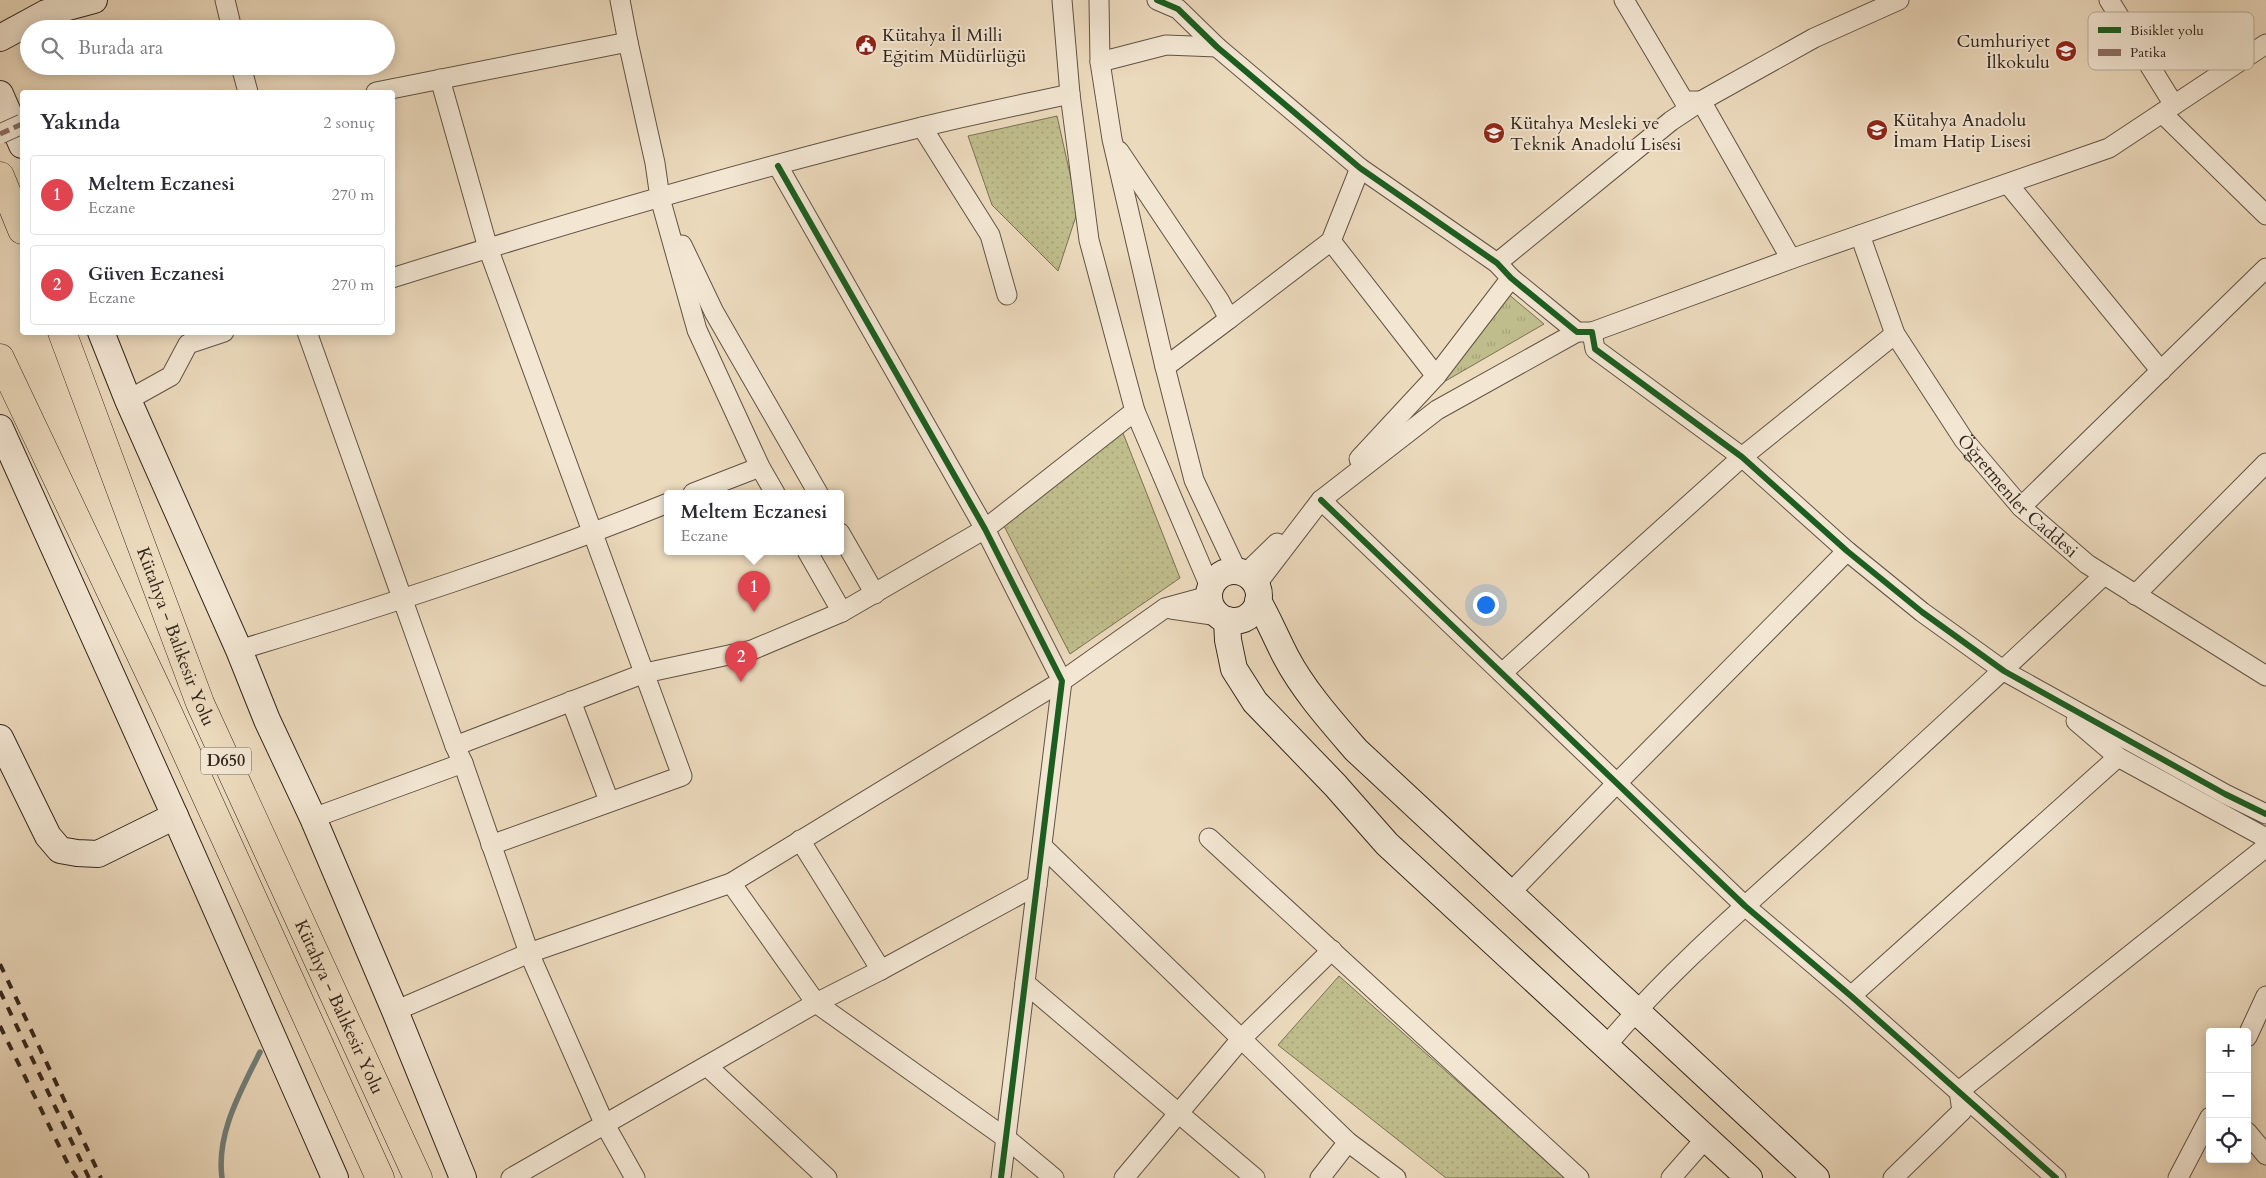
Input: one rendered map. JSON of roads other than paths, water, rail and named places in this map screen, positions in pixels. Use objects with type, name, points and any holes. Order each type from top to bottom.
[{"type":"highway","points":[[0,176],[20,225]]},
{"type":"highway","name":"Kütahya - Balıkesir Yolu","points":[[63,335],[200,703],[418,1178]]},
{"type":"highway","name":"Kütahya - Balıkesir Yolu","points":[[0,358],[166,708],[380,1178]]},
{"type":"main road","points":[[33,20],[46,13],[94,0]]},
{"type":"main road","points":[[2,36],[20,27]]},
{"type":"main road","points":[[0,94],[20,139]]},
{"type":"main road","points":[[102,335],[128,400],[239,650],[267,720],[314,818],[463,1178]]},
{"type":"main road","points":[[0,428],[175,816],[335,1178]]},
{"type":"main road","points":[[1749,1178],[1387,844],[1335,785],[1255,702],[1234,670],[1228,640],[1216,605],[1221,575],[1249,583],[1273,626],[1286,657],[1326,716],[1356,750],[1510,894],[1637,1009],[1816,1178]]},
{"type":"main road","points":[[1216,605],[1235,621],[1250,615],[1249,583]]},
{"type":"main road","points":[[0,738],[48,836],[60,850],[98,854],[175,816]]},
{"type":"street","points":[[225,0],[230,20]]},
{"type":"street","points":[[620,0],[656,164],[660,198],[697,330],[772,490]]},
{"type":"street","points":[[395,1011],[529,953],[730,883],[1062,682],[1165,608],[1216,605],[1135,412],[1089,240],[1070,94],[1062,0]]},
{"type":"street","points":[[1099,0],[1100,62],[1112,139],[1165,367],[1194,480],[1249,583],[1321,500],[1436,376],[1511,278]]},
{"type":"street","points":[[1157,0],[1178,9],[1217,48],[1360,168],[1497,263],[1511,278],[1584,332],[1595,349],[1742,457],[1847,551],[1922,612],[2004,671],[2225,794],[2266,814]]},
{"type":"street","points":[[1624,0],[1684,100],[1701,101]]},
{"type":"street","points":[[1497,263],[1671,121],[1701,101],[1814,38],[1899,0]]},
{"type":"street","points":[[2109,0],[2115,12]]},
{"type":"street","points":[[386,90],[628,42]]},
{"type":"street","points":[[2254,52],[2266,44]]},
{"type":"street","points":[[1100,62],[1166,45],[1217,48]]},
{"type":"street","points":[[2147,70],[2168,109],[2266,215]]},
{"type":"street","points":[[1321,500],[1437,410],[1584,332],[2109,148],[2227,70]]},
{"type":"street","points":[[244,75],[248,90]]},
{"type":"street","points":[[440,79],[488,248],[682,776],[491,845]]},
{"type":"street","points":[[395,277],[660,198],[922,127],[1070,94]]},
{"type":"street","points":[[1701,101],[1791,259]]},
{"type":"street","points":[[0,134],[20,125]]},
{"type":"street","points":[[922,127],[990,235],[1008,295]]},
{"type":"street","points":[[1112,139],[1219,300],[1229,319]]},
{"type":"street","points":[[778,166],[985,529],[1062,682],[1001,1178]]},
{"type":"street","points":[[1165,367],[1331,241],[1360,168]]},
{"type":"street","points":[[2008,184],[2160,371]]},
{"type":"street","points":[[660,198],[714,312],[816,490]]},
{"type":"street","name":"Öğretmenler Caddesi","points":[[1860,235],[1895,334],[1964,440],[2020,507],[2087,564],[2266,676]]},
{"type":"street","points":[[1331,241],[1436,376]]},
{"type":"street","points":[[2020,507],[2266,268]]},
{"type":"street","points":[[1502,673],[1742,457],[1895,334]]},
{"type":"street","points":[[128,400],[171,376],[186,338],[205,335]]},
{"type":"street","points":[[308,335],[529,953],[604,1123],[635,1178]]},
{"type":"street","points":[[314,818],[459,755],[571,701],[645,673],[752,650],[842,612],[985,529],[1135,412]]},
{"type":"street","points":[[2135,595],[2266,463]]},
{"type":"street","points":[[701,490],[760,467]]},
{"type":"street","points":[[1321,500],[1745,906],[1851,996],[2056,1178]]},
{"type":"street","points":[[239,650],[403,600],[593,533],[664,505]]},
{"type":"street","points":[[844,540],[875,594]]},
{"type":"street","points":[[1510,894],[1847,551]]},
{"type":"street","points":[[809,555],[842,612]]},
{"type":"street","points":[[1606,1046],[1637,1009],[1745,906],[2004,671],[2104,575]]},
{"type":"street","points":[[2042,693],[2118,757],[2266,838]]},
{"type":"street","points":[[571,701],[609,801]]},
{"type":"street","points":[[1851,996],[2118,757]]},
{"type":"street","points":[[1210,838],[1579,1178]]},
{"type":"street","points":[[800,840],[881,970]]},
{"type":"street","points":[[1042,846],[1348,1142],[1396,1178]]},
{"type":"street","points":[[1959,1092],[2266,848]]},
{"type":"street","points":[[730,883],[816,1002],[1006,1139],[1054,1178]]},
{"type":"street","points":[[511,1178],[816,1002],[881,970],[1037,885]]},
{"type":"street","points":[[1124,1178],[1241,1039],[1332,950]]},
{"type":"street","points":[[1025,983],[1255,1178]]},
{"type":"street","points":[[2251,1028],[2266,996]]},
{"type":"street","points":[[707,1066],[827,1178]]},
{"type":"street","points":[[1893,1178],[1962,1111],[1959,1092]]},
{"type":"street","points":[[2178,1178],[2209,1118]]},
{"type":"street","points":[[2251,1137],[2266,1155]]},
{"type":"street","points":[[1671,1178],[1706,1138]]},
{"type":"street","points":[[1320,1178],[1348,1142]]},
{"type":"waterway","points":[[222,1178],[221,1161],[226,1129],[238,1097],[260,1052]]},
{"type":"railway","points":[[0,964],[101,1178]]},
{"type":"railway","points":[[0,991],[89,1178]]},
{"type":"railway","points":[[0,1026],[69,1166],[77,1178]]},
{"type":"place","name":"Kütahya İl Milli Eğitim Müdürlüğü","points":[[866,45]]},
{"type":"place","name":"Cumhuriyet İlkokulu","points":[[2066,51]]},
{"type":"place","name":"Kütahya Anadolu İmam Hatip Lisesi","points":[[1877,130]]},
{"type":"place","name":"Kütahya Mesleki ve Teknik Anadolu Lisesi","points":[[1494,133]]},
{"type":"place","name":"Meltem Eczanesi","points":[[754,612]]},
{"type":"place","name":"Güven Eczanesi","points":[[741,682]]}]
